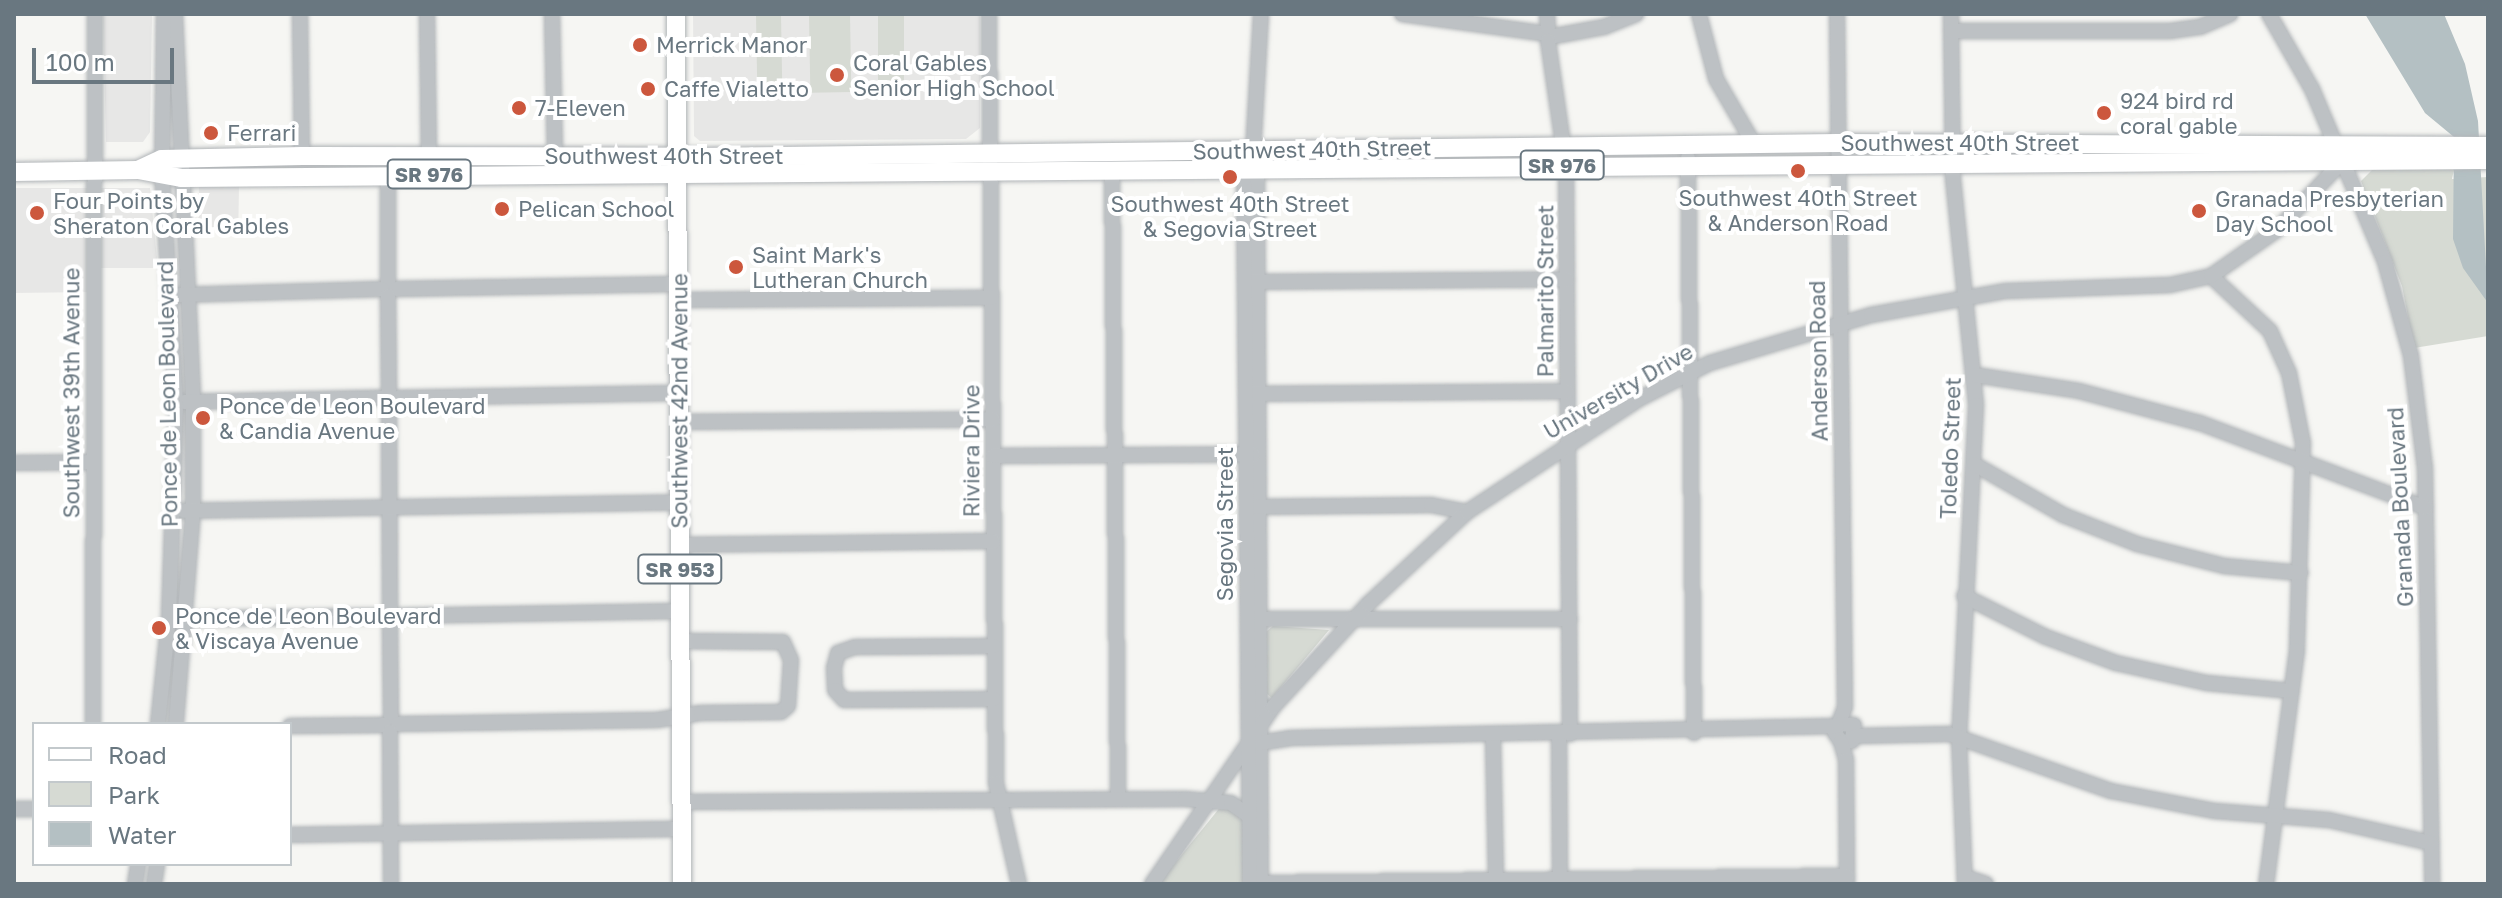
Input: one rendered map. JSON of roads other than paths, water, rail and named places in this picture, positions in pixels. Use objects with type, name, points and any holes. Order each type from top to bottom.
[{"type":"main road","name":"Southwest 42nd Avenue","points":[[676,14],[682,884]]},
{"type":"main road","name":"Southwest 40th Street","points":[[1688,154],[1754,144],[1838,152]]},
{"type":"main road","name":"Southwest 40th Street","points":[[168,165],[182,178],[677,166],[1952,152],[2334,144],[2448,154]]},
{"type":"main road","name":"Southwest 40th Street","points":[[1952,152],[2340,164],[2486,153]]},
{"type":"main road","name":"Southwest 40th Street","points":[[14,172],[138,170],[168,165],[302,156],[555,156],[677,166]]},
{"type":"main road","name":"Southwest 40th Street","points":[[990,162],[1112,170],[1254,158]]},
{"type":"street","name":"Southwest 39th Avenue","points":[[93,722],[95,14]]},
{"type":"street","name":"Ponce de Leon Boulevard","points":[[158,722],[169,618],[176,403],[164,14]]},
{"type":"street","name":"Ponce de Leon Boulevard","points":[[168,165],[175,14]]},
{"type":"street","points":[[300,14],[302,156]]},
{"type":"street","points":[[427,14],[429,156],[441,173]]},
{"type":"street","points":[[552,14],[555,156]]},
{"type":"street","name":"Riviera Drive","points":[[989,14],[994,699],[998,798],[1019,884]]},
{"type":"street","name":"Segovia Street","points":[[1261,14],[1254,158],[1244,176],[1251,282],[1255,744],[1261,884]]},
{"type":"street","points":[[1402,14],[1548,30],[1604,27],[1636,14]]},
{"type":"street","points":[[1699,14],[1716,79],[1754,144]]},
{"type":"street","name":"Anderson Road","points":[[1837,14],[1846,732]]},
{"type":"street","name":"Toledo Street","points":[[1951,14],[1952,152],[1975,375],[1974,464],[1964,596],[1959,737],[1965,880]]},
{"type":"street","points":[[1951,31],[2170,31],[2200,27],[2230,14]]},
{"type":"street","name":"Granada Boulevard","points":[[2269,14],[2312,89],[2398,300],[2418,395],[2426,508],[2432,884]]},
{"type":"street","name":"Palmarito Street","points":[[1548,30],[1566,155],[1570,619],[1560,882]]},
{"type":"street","points":[[1688,154],[1694,733]]},
{"type":"street","name":"University Drive","points":[[1152,884],[1209,801],[1255,744],[1261,725],[1288,688],[1352,621],[1467,512],[1568,443],[1691,371],[1840,323],[1967,296],[2063,286],[2170,285],[2211,276],[2277,230],[2340,164]]},
{"type":"street","points":[[1112,170],[1118,798]]},
{"type":"street","points":[[388,174],[391,884]]},
{"type":"street","name":"Ponce de Leon Boulevard","points":[[176,722],[193,511],[190,294],[182,178]]},
{"type":"street","points":[[2211,276],[2255,313],[2275,340],[2299,411],[2304,458],[2301,573],[2292,691],[2266,884]]},
{"type":"street","points":[[1251,282],[1567,279]]},
{"type":"street","points":[[172,295],[389,289],[992,298]]},
{"type":"street","points":[[1975,375],[2110,398],[2304,458],[2426,508]]},
{"type":"street","points":[[1252,394],[1567,391]]},
{"type":"street","points":[[176,403],[679,393]]},
{"type":"street","points":[[679,422],[993,419]]},
{"type":"street","points":[[993,456],[1252,454]]},
{"type":"street","points":[[14,463],[92,462]]},
{"type":"street","points":[[1974,464],[2063,515],[2149,548],[2224,566],[2301,573]]},
{"type":"street","points":[[174,511],[679,502]]},
{"type":"street","points":[[1253,507],[1431,505],[1467,512]]},
{"type":"street","points":[[680,545],[993,541]]},
{"type":"street","points":[[1964,596],[2046,637],[2116,663],[2207,683],[2292,691]]},
{"type":"street","points":[[169,618],[681,611]]},
{"type":"street","points":[[1254,619],[1570,619]]},
{"type":"street","name":"Segovia Street","points":[[1254,619],[1261,725]]},
{"type":"street","points":[[292,726],[680,716],[775,712],[788,706],[792,671],[785,644],[681,641]]},
{"type":"street","points":[[994,646],[855,647],[838,653],[834,668],[836,693],[844,700],[994,699]]},
{"type":"street","points":[[1255,744],[1821,730],[1959,737],[2111,791],[2190,807],[2329,820],[2431,843]]},
{"type":"street","points":[[1250,884],[1847,880],[1846,732]]},
{"type":"street","points":[[1493,736],[1496,882]]},
{"type":"street","name":"Segovia Street","points":[[1250,884],[1249,816],[1255,744]]},
{"type":"street","points":[[680,802],[1118,798],[1236,804],[1249,816]]},
{"type":"street","points":[[292,835],[681,829]]},
{"type":"street","points":[[1965,880],[1986,884]]},
{"type":"water","points":[[2365,14],[2444,14],[2465,64],[2478,121],[2488,303],[2463,268],[2453,239],[2454,137],[2425,113]]},
{"type":"place","name":"Merrick Manor","points":[[640,45]]},
{"type":"place","name":"Coral Gables Senior High School","points":[[837,75]]},
{"type":"place","name":"Caffe Vialetto","points":[[648,89]]},
{"type":"place","name":"7-Eleven","points":[[519,108]]},
{"type":"place","name":"924 bird rd coral gable","points":[[2104,113]]},
{"type":"place","name":"Ferrari","points":[[211,133]]},
{"type":"place","name":"Southwest 40th Street & Anderson Road","points":[[1798,171]]},
{"type":"place","name":"Southwest 40th Street & Segovia Street","points":[[1230,177]]},
{"type":"place","name":"Pelican School","points":[[502,209]]},
{"type":"place","name":"Granada Presbyterian Day School","points":[[2199,211]]},
{"type":"place","name":"Four Points by Sheraton Coral Gables","points":[[37,213]]},
{"type":"place","name":"Saint Mark's Lutheran Church","points":[[736,267]]},
{"type":"place","name":"Ponce de Leon Boulevard & Candia Avenue","points":[[203,418]]},
{"type":"place","name":"Ponce de Leon Boulevard & Viscaya Avenue","points":[[159,628]]}]
